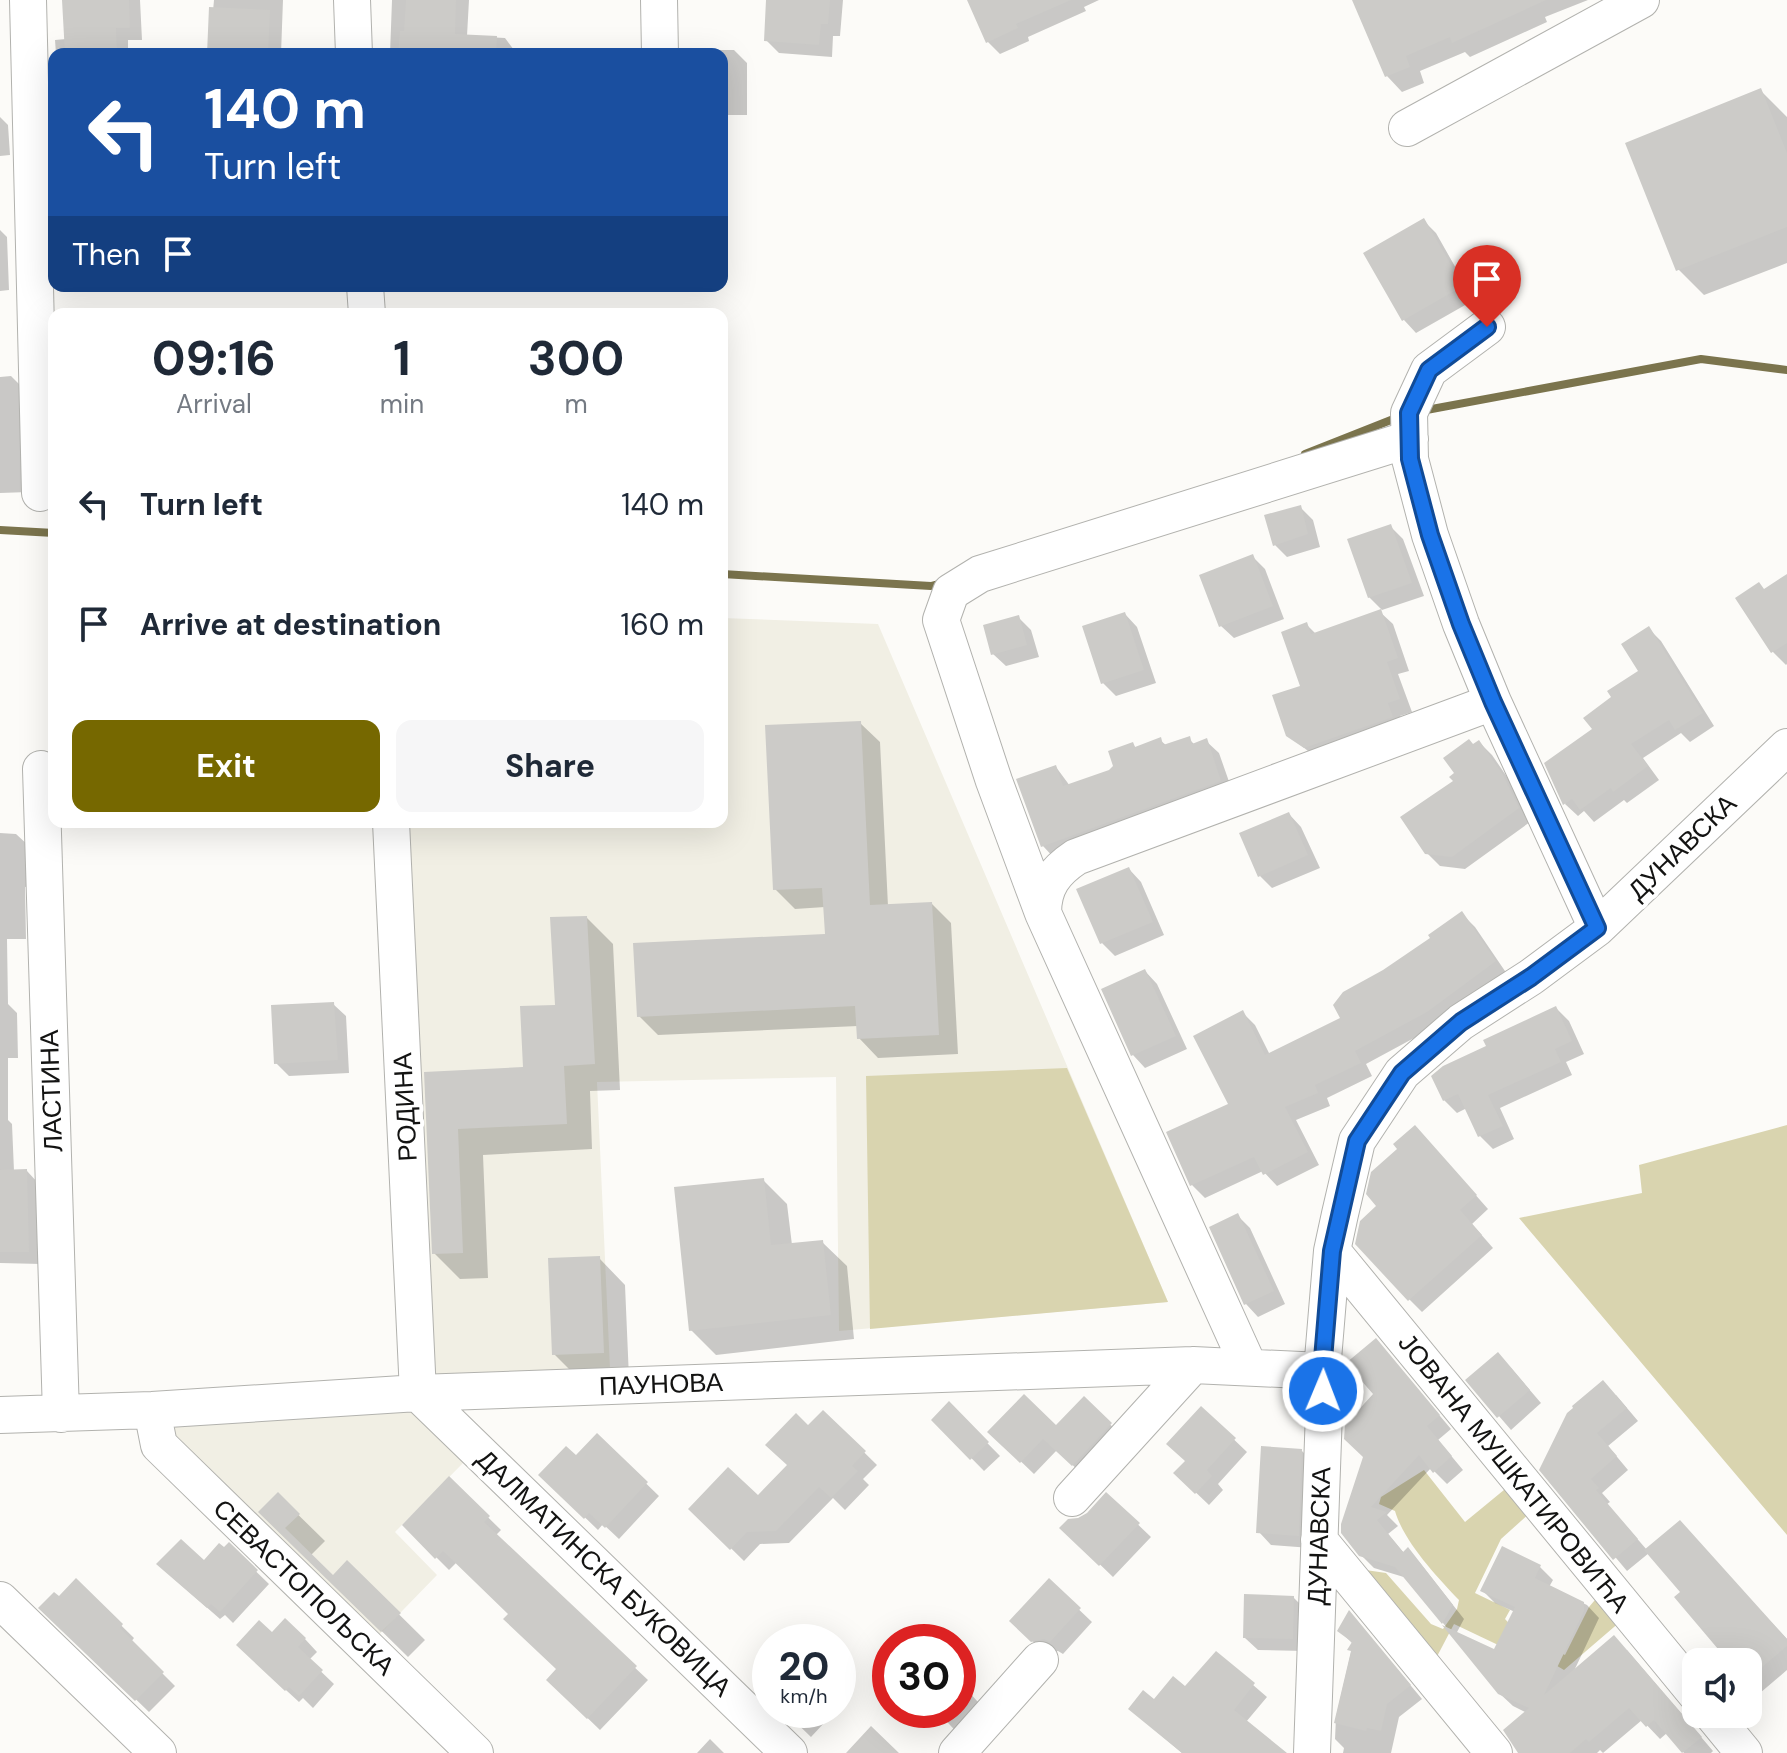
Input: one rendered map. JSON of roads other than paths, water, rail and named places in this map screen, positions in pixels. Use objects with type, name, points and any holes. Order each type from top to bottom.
[{"type":"street","points":[[28,0],[40,493]]},
{"type":"street","points":[[352,0],[354,48]]},
{"type":"street","points":[[659,0],[660,48]]},
{"type":"street","points":[[1407,128],[1641,0]]},
{"type":"street","points":[[1487,327],[1429,370],[1409,413],[1410,459],[1430,535],[1461,624],[1493,702],[1597,928]]},
{"type":"street","points":[[1249,1367],[1043,913],[994,781],[941,620],[951,592],[980,574],[1410,439]]},
{"type":"street","points":[[1043,913],[1048,883],[1059,868],[1076,857],[1493,702]]},
{"type":"street","name":"ДУНАВСКА","points":[[1312,1753],[1324,1411],[1322,1371],[1332,1251],[1357,1141],[1402,1073],[1461,1022],[1531,977],[1597,928],[1787,747]]},
{"type":"street","name":"ЛАСТИНА","points":[[41,769],[61,1414]]},
{"type":"street","name":"РОДИНА","points":[[391,828],[418,1393]]},
{"type":"street","name":"ЈОВАНА МУШКАТИРОВИЋА","points":[[1332,1251],[1682,1677]]},
{"type":"street","points":[[1072,1498],[1193,1365]]},
{"type":"street","name":"ПАУНОВА","points":[[0,1415],[152,1410],[418,1393],[1193,1365],[1322,1371]]},
{"type":"street","name":"ДАЛМАТИНСКА БУКОВИЦА","points":[[418,1393],[789,1753]]},
{"type":"street","name":"СЕВАСТОПОЉСКА","points":[[152,1410],[159,1445],[475,1753]]},
{"type":"street","points":[[1319,1540],[1494,1753]]},
{"type":"street","points":[[0,1600],[158,1753]]},
{"type":"street","points":[[957,1753],[1040,1660]]},
{"type":"street","points":[[1723,1728],[1744,1753]]},
{"type":"waterway","points":[[1421,411],[1701,359],[1787,370]]},
{"type":"waterway","points":[[1305,454],[1401,416]]},
{"type":"waterway","points":[[0,530],[48,533]]},
{"type":"waterway","points":[[728,574],[931,586],[942,583]]}]
